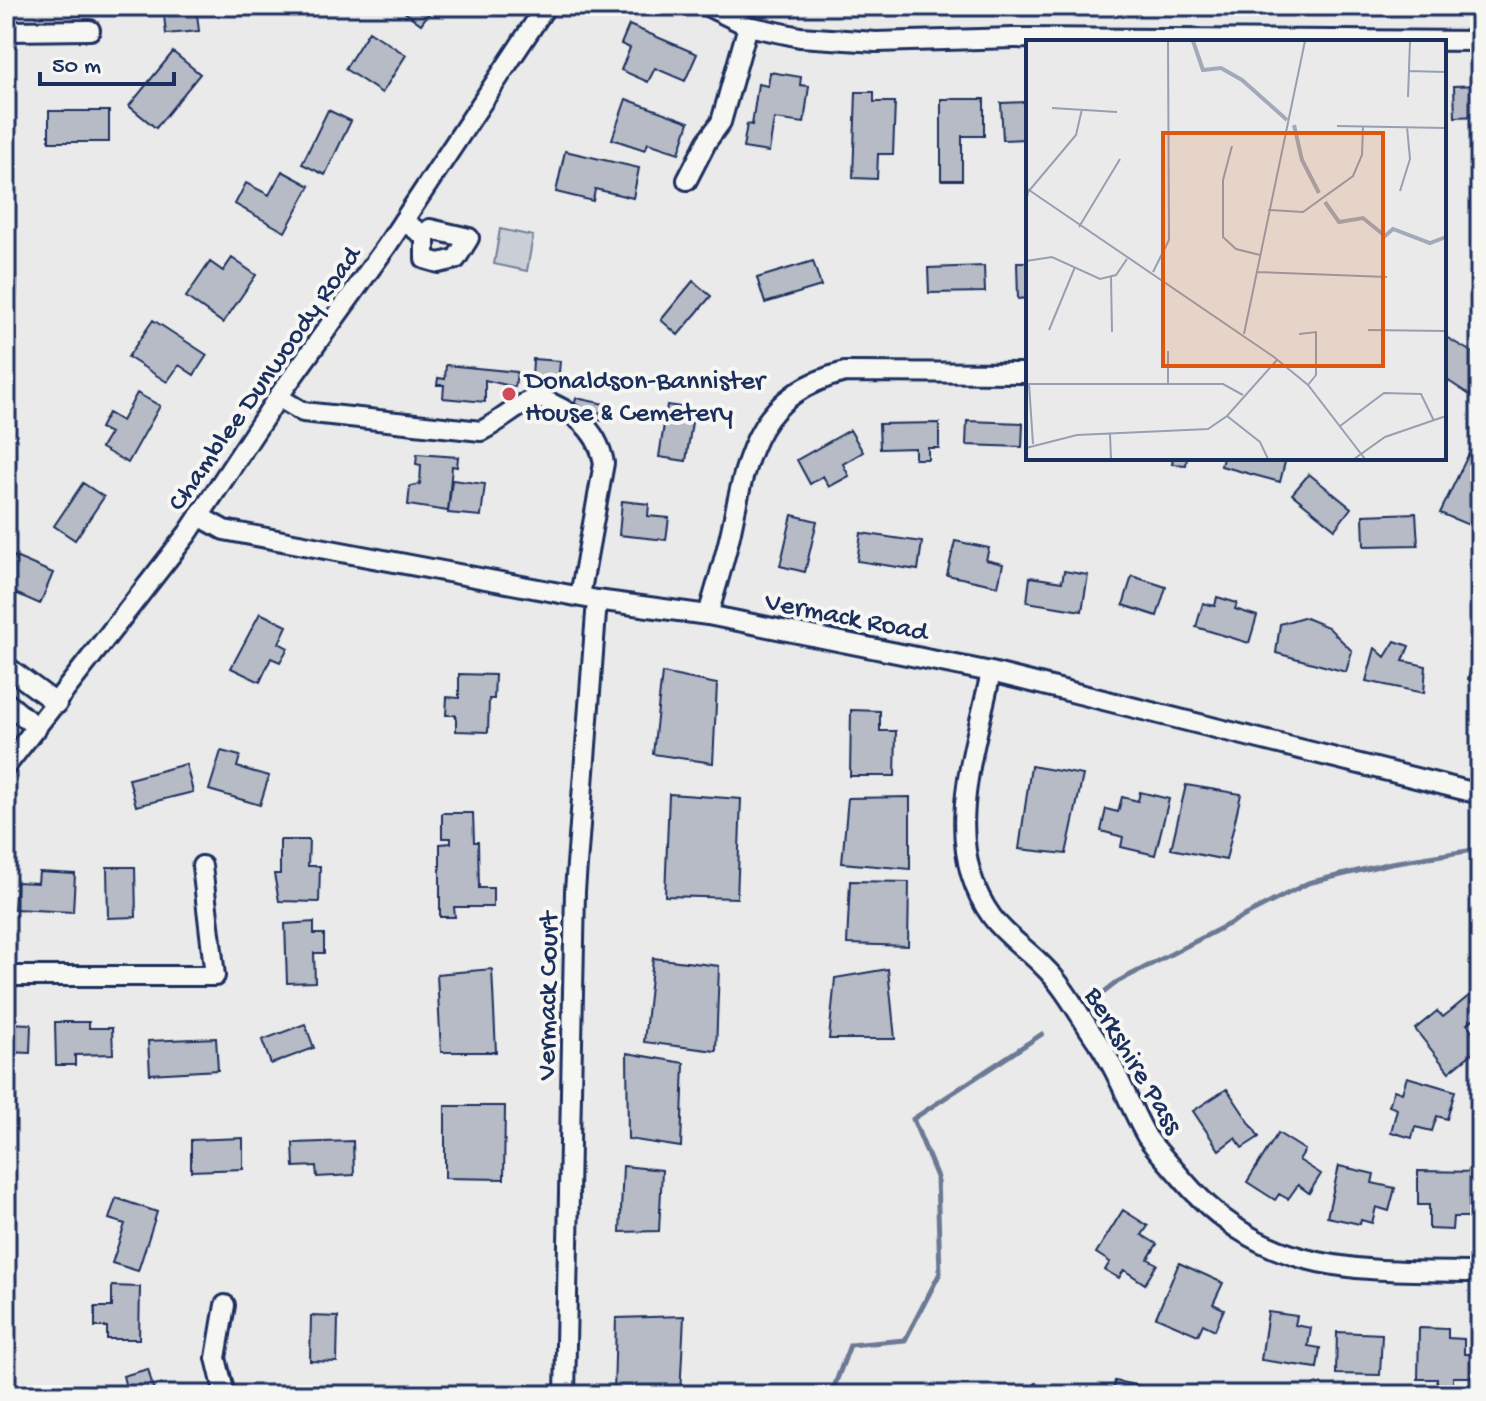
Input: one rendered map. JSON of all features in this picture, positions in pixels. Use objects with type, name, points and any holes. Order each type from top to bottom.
[{"type":"street","name":"Chamblee Dunwoody Road","points":[[6,766],[57,704],[199,516],[278,397],[403,221],[546,6]]},
{"type":"street","points":[[707,6],[748,26],[800,37],[876,42],[1014,38],[1325,40]]},
{"type":"street","points":[[687,180],[707,141],[721,122],[748,26]]},
{"type":"street","points":[[6,31],[90,30]]},
{"type":"street","points":[[1446,41],[1480,41]]},
{"type":"street","points":[[403,221],[425,236]]},
{"type":"street","points":[[708,615],[730,535],[744,463],[760,428],[786,401],[817,379],[845,372],[1026,373]]},
{"type":"street","name":"Vermack Court","points":[[278,397],[303,412],[481,431],[500,422],[513,407],[537,397],[557,405],[587,425],[600,446],[604,463],[588,598],[575,891],[565,1395]]},
{"type":"street","name":"Vermack Road","points":[[199,516],[224,530],[588,598],[708,615],[991,672],[1480,794]]},
{"type":"street","points":[[6,666],[57,704]]},
{"type":"street","name":"Berkshire Pass","points":[[991,672],[964,803],[962,831],[967,859],[990,914],[1008,936],[1046,968],[1103,1049],[1148,1139],[1206,1209],[1275,1252],[1346,1268],[1480,1272]]},
{"type":"street","points":[[6,702],[37,728]]},
{"type":"street","points":[[6,976],[215,976],[202,866]]},
{"type":"street","points":[[225,1305],[216,1358],[225,1395]]},
{"type":"shaded area","points":[[500,229],[533,236],[527,271],[494,264]]},
{"type":"building","points":[[163,6],[196,6],[199,31],[166,34]]},
{"type":"building","points":[[396,6],[434,6],[421,24]]},
{"type":"building","points":[[629,25],[697,54],[685,81],[655,68],[648,82],[621,70],[630,48],[621,44]]},
{"type":"building","points":[[369,31],[406,55],[382,93],[345,69]]},
{"type":"building","points":[[173,52],[200,74],[156,128],[129,106]]},
{"type":"building","points":[[770,72],[801,77],[800,85],[809,86],[804,123],[774,119],[769,152],[743,148],[747,124],[752,125],[758,84],[768,86]]},
{"type":"building","points":[[1480,85],[1480,116],[1455,117],[1454,86]]},
{"type":"building","points":[[856,92],[874,92],[874,102],[895,102],[893,154],[878,154],[877,179],[853,178]]},
{"type":"building","points":[[626,99],[689,122],[679,153],[648,143],[645,150],[612,139]]},
{"type":"building","points":[[941,99],[984,99],[984,136],[962,136],[962,180],[941,180]]},
{"type":"building","points":[[1026,102],[1026,139],[1003,140],[1001,103]]},
{"type":"building","points":[[328,110],[351,121],[325,175],[302,164]]},
{"type":"building","points":[[49,111],[109,111],[109,142],[49,142]]},
{"type":"building","points":[[565,151],[639,168],[633,198],[595,189],[593,201],[556,192]]},
{"type":"building","points":[[282,171],[310,186],[285,232],[235,204],[246,183],[269,195]]},
{"type":"building","points":[[232,258],[256,275],[223,323],[186,297],[210,262],[223,271]]},
{"type":"building","points":[[813,261],[821,286],[765,303],[757,278]]},
{"type":"building","points":[[1017,262],[1026,262],[1026,298],[1018,299]]},
{"type":"building","points":[[984,266],[985,292],[929,293],[928,268]]},
{"type":"building","points":[[6,279],[17,280],[16,300],[6,299]]},
{"type":"building","points":[[693,281],[711,296],[678,335],[661,320]]},
{"type":"building","points":[[153,320],[207,355],[194,375],[179,365],[167,382],[128,357]]},
{"type":"building","points":[[1446,337],[1480,357],[1479,401],[1446,379]]},
{"type":"building","points":[[533,359],[560,361],[558,383],[532,379]]},
{"type":"building","points":[[446,365],[517,372],[515,387],[485,380],[485,402],[443,398],[444,385],[437,385],[438,378],[445,379]]},
{"type":"building","points":[[137,393],[160,406],[128,463],[101,448],[110,433],[100,428],[108,413],[122,421]]},
{"type":"building","points":[[576,398],[614,406],[612,422],[598,420],[599,412],[574,408]]},
{"type":"building","points":[[667,405],[694,409],[686,461],[659,457]]},
{"type":"building","points":[[967,421],[1023,423],[1022,447],[966,445]]},
{"type":"building","points":[[939,423],[939,448],[928,448],[928,459],[915,459],[915,448],[880,449],[879,424]]},
{"type":"building","points":[[850,430],[863,452],[843,464],[849,476],[829,487],[823,476],[810,484],[797,460]]},
{"type":"building","points":[[1474,443],[1480,444],[1480,517],[1476,528],[1440,513]]},
{"type":"building","points":[[417,454],[458,457],[457,467],[452,466],[448,511],[408,505],[410,486],[420,484],[421,465],[416,464]]},
{"type":"building","points":[[1173,460],[1187,460],[1186,465],[1172,464]]},
{"type":"building","points":[[1222,460],[1286,460],[1280,482],[1221,466]]},
{"type":"building","points":[[1309,474],[1351,508],[1335,529],[1292,494]]},
{"type":"building","points":[[452,480],[485,484],[481,516],[448,513]]},
{"type":"building","points":[[83,483],[104,497],[75,540],[54,526]]},
{"type":"building","points":[[622,501],[649,504],[648,516],[669,518],[666,540],[619,535]]},
{"type":"building","points":[[1416,513],[1418,545],[1364,546],[1363,515]]},
{"type":"building","points":[[792,515],[817,521],[805,572],[780,566]]},
{"type":"building","points":[[861,533],[922,542],[918,570],[857,561]]},
{"type":"building","points":[[955,541],[989,548],[986,560],[1003,564],[998,586],[947,575]]},
{"type":"building","points":[[6,553],[53,573],[40,604],[6,589]]},
{"type":"building","points":[[1064,571],[1088,575],[1082,611],[1027,602],[1030,577],[1062,582]]},
{"type":"building","points":[[1132,576],[1166,587],[1157,616],[1123,605]]},
{"type":"building","points":[[1217,597],[1237,603],[1235,609],[1257,616],[1249,643],[1196,627],[1203,603],[1215,606]]},
{"type":"building","points":[[260,613],[287,626],[279,643],[288,648],[280,662],[271,658],[260,682],[231,668]]},
{"type":"building","points":[[1303,617],[1328,627],[1352,651],[1346,672],[1276,653],[1280,624]]},
{"type":"building","points":[[1480,637],[1480,683],[1468,679]]},
{"type":"building","points":[[1395,641],[1409,646],[1403,661],[1426,666],[1424,693],[1366,681],[1375,648],[1385,657]]},
{"type":"building","points":[[662,673],[717,684],[713,763],[653,754]]},
{"type":"building","points":[[459,674],[495,675],[494,699],[489,699],[488,732],[456,731],[456,715],[446,715],[447,697],[459,698]]},
{"type":"building","points":[[851,710],[880,711],[880,731],[896,731],[895,776],[850,776]]},
{"type":"building","points":[[221,751],[240,756],[237,767],[269,776],[260,805],[209,790]]},
{"type":"building","points":[[186,764],[193,792],[136,806],[129,779]]},
{"type":"building","points":[[1031,766],[1083,775],[1066,854],[1019,849]]},
{"type":"building","points":[[1186,785],[1241,794],[1226,860],[1171,849]]},
{"type":"building","points":[[1140,792],[1169,799],[1155,855],[1121,847],[1123,837],[1101,831],[1106,809],[1118,812],[1122,797],[1138,801]]},
{"type":"building","points":[[669,794],[741,799],[737,898],[665,896]]},
{"type":"building","points":[[910,797],[910,869],[842,863],[848,798]]},
{"type":"building","points":[[442,813],[473,813],[474,842],[478,842],[479,888],[493,888],[493,907],[454,907],[455,917],[440,917],[440,844],[451,843],[451,838],[442,838]]},
{"type":"building","points":[[280,840],[309,840],[308,866],[320,866],[319,902],[279,901],[274,874],[280,874]]},
{"type":"building","points":[[107,867],[135,867],[136,917],[108,918]]},
{"type":"building","points":[[39,872],[75,874],[73,912],[14,909],[16,882],[38,883]]},
{"type":"building","points":[[850,881],[909,882],[908,946],[847,944]]},
{"type":"building","points":[[314,922],[314,934],[324,934],[324,953],[314,953],[315,982],[287,983],[285,924]]},
{"type":"building","points":[[653,958],[719,966],[716,1051],[644,1042]]},
{"type":"building","points":[[492,969],[496,1052],[441,1052],[437,974]]},
{"type":"building","points":[[888,969],[895,1039],[829,1039],[835,978]]},
{"type":"building","points":[[1470,995],[1480,1008],[1480,1014],[1467,1024],[1480,1040],[1480,1047],[1449,1072],[1415,1029],[1437,1011],[1443,1017]]},
{"type":"building","points":[[55,1022],[89,1022],[89,1028],[112,1028],[113,1054],[75,1055],[75,1065],[56,1065]]},
{"type":"building","points":[[6,1023],[31,1024],[30,1053],[6,1052]]},
{"type":"building","points":[[305,1024],[314,1048],[271,1064],[262,1040]]},
{"type":"building","points":[[216,1038],[218,1070],[150,1074],[148,1041]]},
{"type":"building","points":[[627,1053],[684,1063],[681,1147],[628,1139]]},
{"type":"building","points":[[1407,1077],[1455,1091],[1447,1119],[1437,1116],[1432,1131],[1415,1127],[1412,1138],[1391,1132],[1397,1109],[1389,1106],[1394,1090],[1402,1093]]},
{"type":"building","points":[[1227,1089],[1259,1137],[1242,1148],[1235,1138],[1219,1150],[1193,1111]]},
{"type":"building","points":[[445,1106],[505,1106],[504,1179],[445,1178]]},
{"type":"building","points":[[1278,1133],[1305,1150],[1299,1160],[1321,1174],[1309,1193],[1298,1185],[1288,1199],[1279,1194],[1275,1200],[1247,1182]]},
{"type":"building","points":[[243,1138],[243,1169],[191,1171],[191,1140]]},
{"type":"building","points":[[353,1141],[354,1175],[317,1177],[316,1166],[294,1167],[293,1143]]},
{"type":"building","points":[[623,1166],[662,1170],[659,1231],[620,1232]]},
{"type":"building","points":[[1339,1166],[1374,1174],[1372,1183],[1395,1188],[1389,1211],[1376,1207],[1372,1223],[1361,1220],[1360,1224],[1327,1217]]},
{"type":"building","points":[[1418,1171],[1478,1172],[1478,1200],[1469,1200],[1469,1217],[1453,1217],[1452,1230],[1429,1229],[1429,1205],[1418,1205]]},
{"type":"building","points":[[116,1198],[157,1212],[138,1271],[112,1263],[125,1224],[109,1219]]},
{"type":"building","points":[[1123,1210],[1148,1226],[1142,1235],[1157,1244],[1148,1259],[1157,1264],[1145,1284],[1124,1270],[1119,1278],[1105,1270],[1110,1262],[1096,1253]]},
{"type":"building","points":[[1179,1263],[1223,1283],[1213,1304],[1224,1309],[1215,1330],[1203,1324],[1198,1335],[1156,1317]]},
{"type":"building","points":[[112,1286],[140,1287],[139,1339],[107,1339],[107,1327],[95,1327],[95,1307],[112,1307]]},
{"type":"building","points":[[1268,1312],[1297,1316],[1295,1325],[1311,1328],[1308,1346],[1320,1348],[1317,1368],[1261,1360]]},
{"type":"building","points":[[311,1316],[338,1317],[337,1362],[310,1361]]},
{"type":"building","points":[[684,1316],[680,1395],[614,1395],[616,1318]]},
{"type":"building","points":[[1419,1328],[1448,1329],[1448,1338],[1464,1339],[1464,1354],[1477,1354],[1476,1377],[1453,1377],[1453,1388],[1437,1387],[1437,1379],[1418,1379]]},
{"type":"building","points":[[1337,1332],[1382,1334],[1380,1375],[1336,1374]]},
{"type":"building","points":[[148,1369],[155,1395],[128,1395],[123,1376]]},
{"type":"building","points":[[1115,1381],[1161,1390],[1160,1395],[1112,1395]]},
{"type":"building","points":[[1036,1383],[1048,1395],[1024,1395]]},
{"type":"waterway","points":[[1103,993],[1117,982],[1308,883],[1391,863],[1480,849]]},
{"type":"waterway","points":[[831,1395],[850,1345],[905,1340],[940,1273],[937,1177],[913,1119],[1042,1034]]},
{"type":"place","name":"Donaldson-Bannister House & Cemetery","points":[[509,394]]}]
